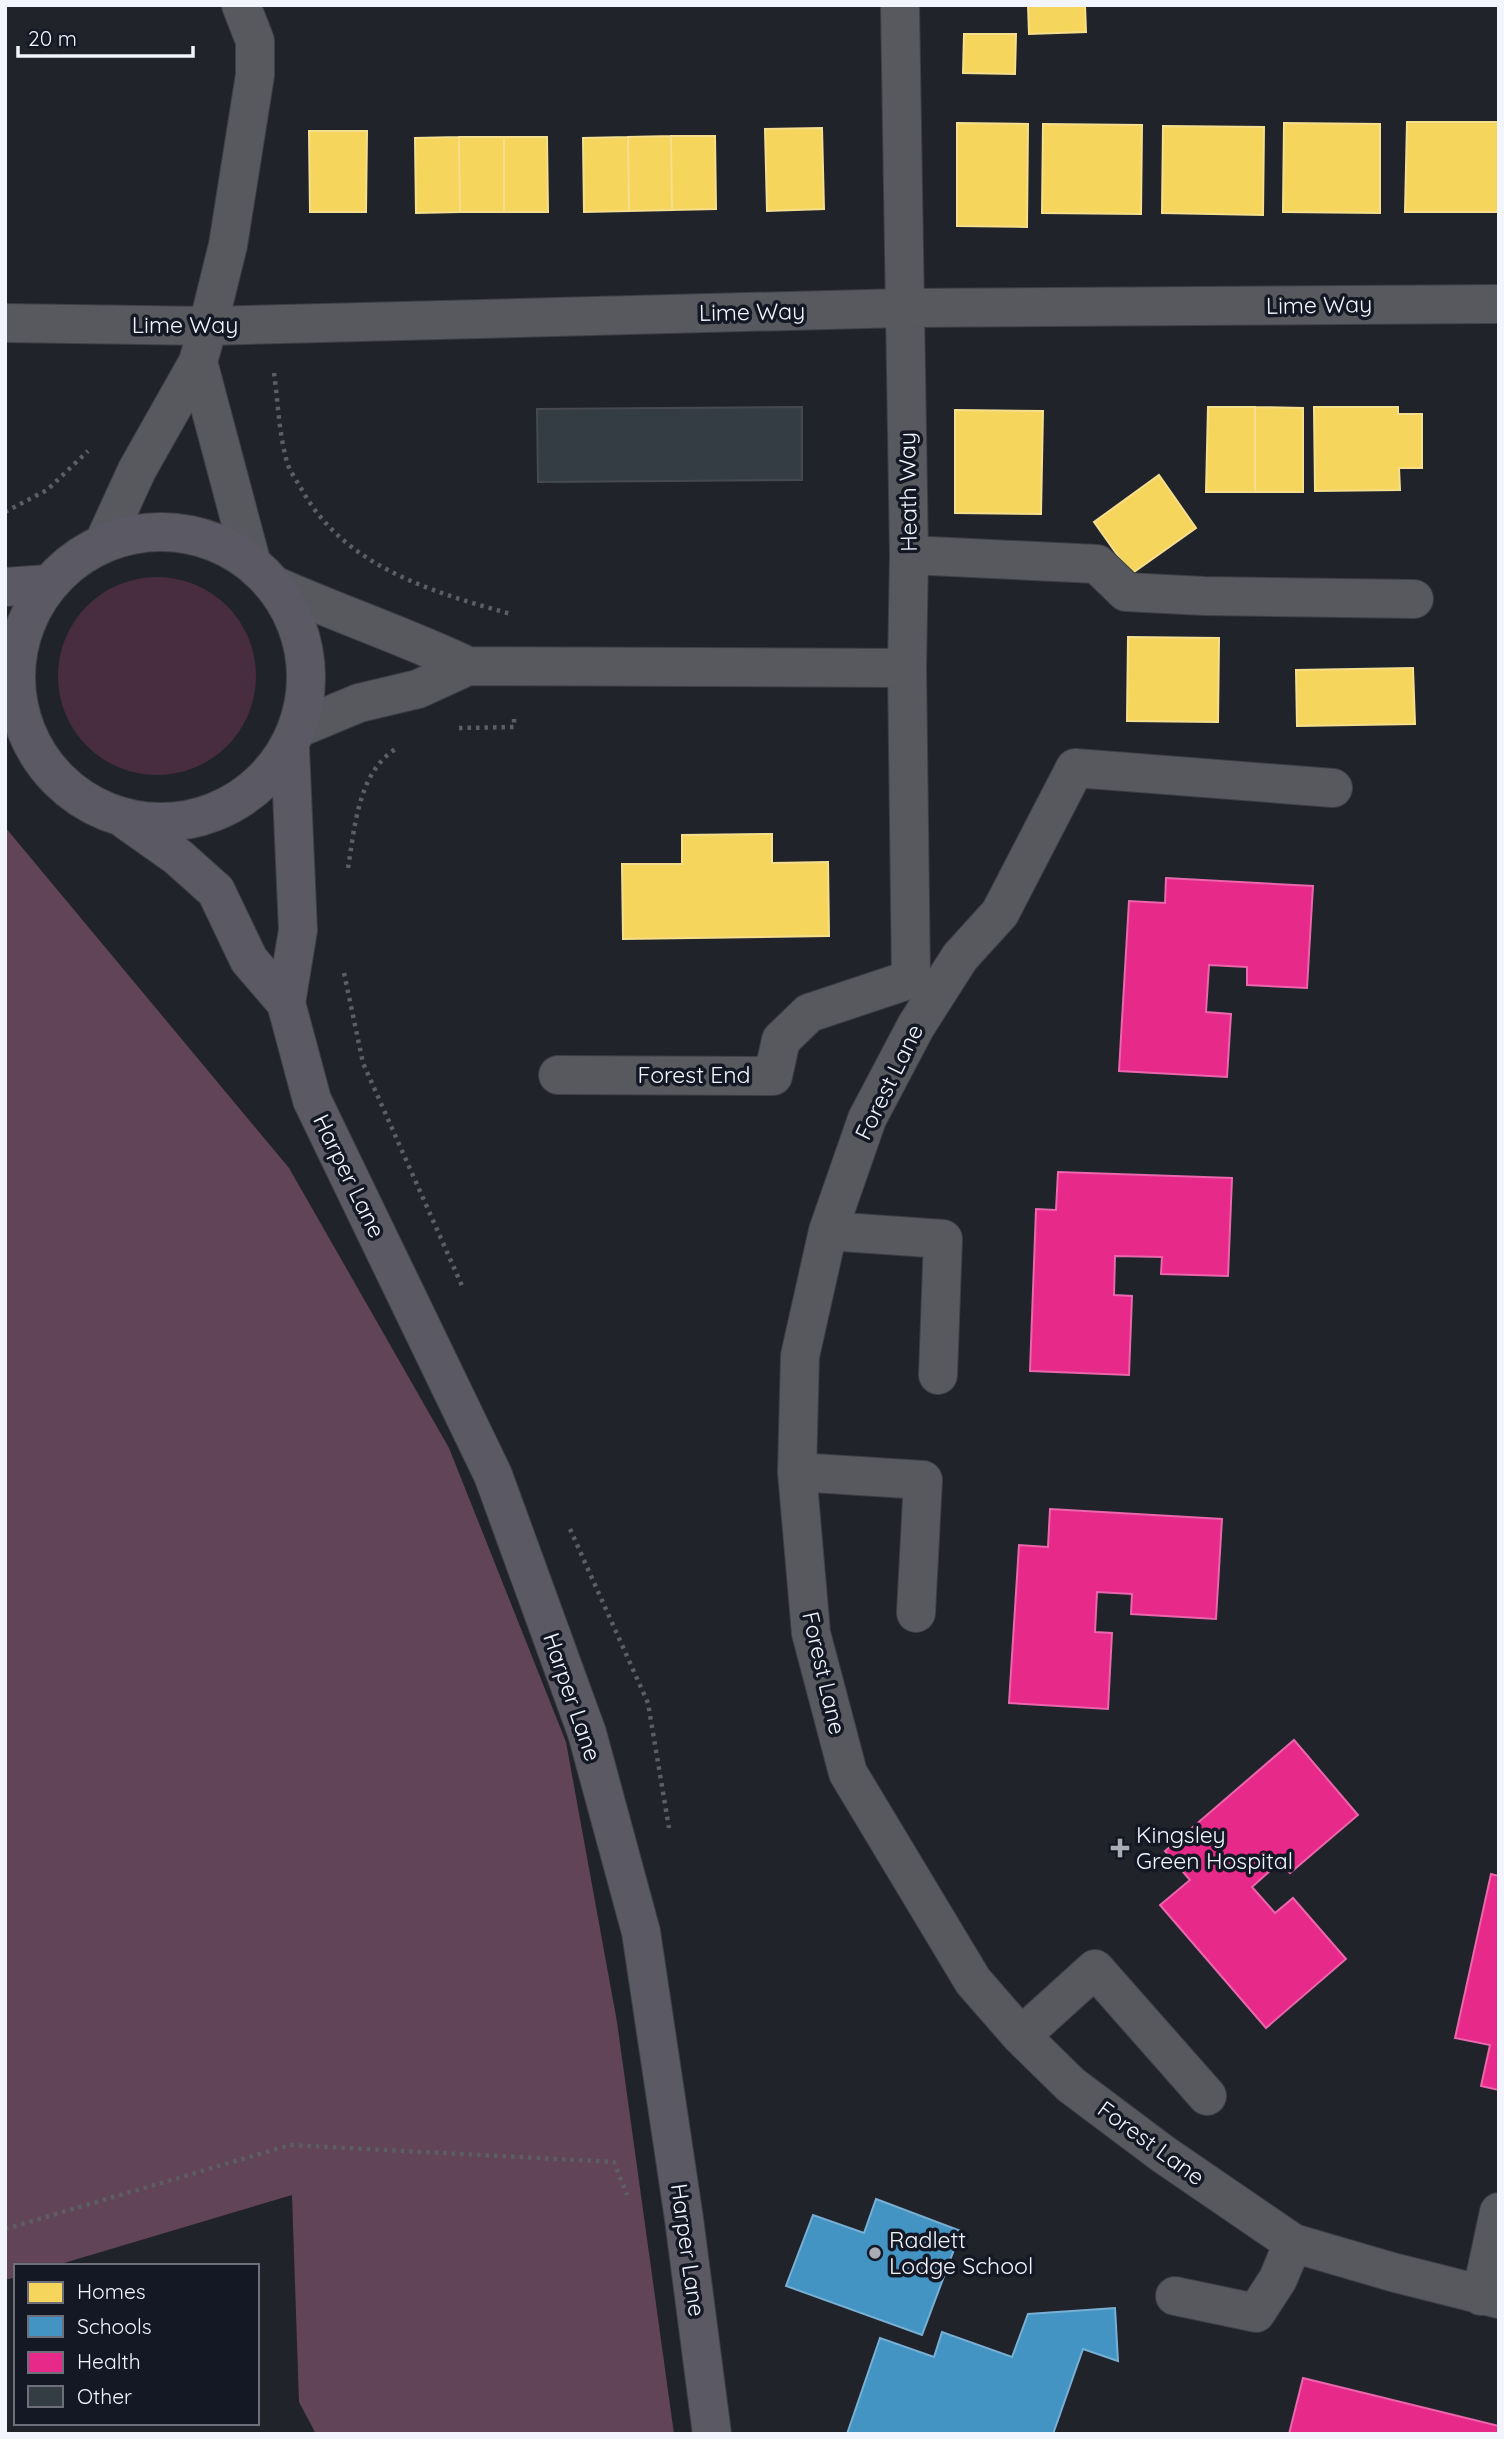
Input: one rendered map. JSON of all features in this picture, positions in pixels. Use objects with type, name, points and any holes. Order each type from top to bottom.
[{"type":"main road","points":[[5,732],[39,757],[72,792],[91,806],[125,820],[173,824],[219,812],[260,786],[294,738],[307,691],[306,653],[295,617],[263,573],[206,538],[154,531],[104,542],[74,560],[48,584],[29,615],[18,651],[15,688],[22,724],[39,757]]},
{"type":"main road","points":[[5,587],[48,584]]},
{"type":"main road","name":"Harper Lane","points":[[294,738],[298,930],[286,1003],[312,1100],[493,1475],[587,1733],[641,1932],[684,2219],[712,2434]]},
{"type":"main road","name":"Harper Lane","points":[[125,820],[178,857],[216,891],[249,960],[286,1003]]},
{"type":"street","points":[[104,542],[137,470],[203,344],[228,245],[255,75],[255,41],[241,5]]},
{"type":"street","name":"Heath Way","points":[[900,5],[909,555],[907,668],[911,979]]},
{"type":"street","name":"Lime Way","points":[[5,323],[203,344],[278,324],[903,308],[1499,304]]},
{"type":"street","points":[[203,344],[263,573],[350,619],[422,644],[468,666],[907,668]]},
{"type":"street","points":[[909,555],[1097,564],[1126,592],[1204,597],[1414,599]]},
{"type":"street","points":[[294,738],[359,703],[418,690],[468,666]]},
{"type":"street","name":"Forest Lane","points":[[1333,788],[1075,768],[1000,913],[960,957],[916,1026],[867,1119],[828,1231],[800,1356],[797,1472],[811,1633],[848,1773],[973,1982],[1021,2036],[1071,2085],[1163,2154],[1293,2243],[1490,2297]]},
{"type":"street","name":"Forest End","points":[[558,1075],[773,1076],[781,1040],[809,1013],[911,979]]},
{"type":"street","points":[[828,1231],[943,1239],[938,1375]]},
{"type":"street","points":[[797,1472],[923,1480],[916,1613]]},
{"type":"street","points":[[1021,2036],[1095,1969],[1207,2096]]},
{"type":"street","points":[[1490,2297],[1499,2213]]},
{"type":"street","points":[[1175,2296],[1256,2314],[1278,2279],[1293,2243]]},
{"type":"path","points":[[278,324],[274,372],[287,464],[313,509],[355,549],[397,576],[450,597],[512,614]]},
{"type":"path","points":[[5,512],[47,490],[96,442]]},
{"type":"path","points":[[5,2229],[290,2145],[614,2161],[639,2227],[684,2219]]},
{"type":"shaded area","points":[[157,577],[195,584],[212,593],[227,606],[240,621],[249,638],[256,676],[249,714],[240,731],[227,746],[212,759],[195,768],[157,775],[119,768],[102,759],[87,746],[74,731],[65,714],[58,676],[65,638],[74,621],[87,606],[102,593],[119,584]]},
{"type":"shaded area","points":[[5,827],[289,1168],[449,1448],[566,1742],[617,2022],[674,2434],[316,2434],[299,2402],[292,2195],[61,2264],[14,2264],[14,2278],[5,2280]]},
{"type":"building: Homes","points":[[1028,5],[1085,5],[1086,32],[1029,34]]},
{"type":"building: Homes","points":[[964,34],[1016,34],[1015,74],[963,73]]},
{"type":"building: Homes","points":[[1407,122],[1499,122],[1499,212],[1405,212]]},
{"type":"building: Homes","points":[[957,123],[1028,124],[1027,227],[957,226]]},
{"type":"building: Homes","points":[[1284,123],[1380,124],[1380,213],[1283,212]]},
{"type":"building: Homes","points":[[1043,124],[1142,125],[1141,214],[1042,213]]},
{"type":"building: Homes","points":[[1163,126],[1264,127],[1263,215],[1162,213]]},
{"type":"building: Homes","points":[[822,128],[824,209],[767,211],[765,129]]},
{"type":"building: Homes","points":[[309,131],[367,131],[366,212],[310,212]]},
{"type":"building: Homes","points":[[671,136],[715,136],[716,209],[672,210]]},
{"type":"building: Homes","points":[[671,136],[672,210],[629,211],[628,137]]},
{"type":"building: Homes","points":[[459,137],[460,212],[416,213],[415,138]]},
{"type":"building: Homes","points":[[459,137],[504,137],[504,212],[460,212]]},
{"type":"building: Homes","points":[[504,137],[547,137],[548,212],[504,212]]},
{"type":"building: Homes","points":[[628,137],[629,211],[584,212],[583,138]]},
{"type":"building: Homes","points":[[1208,407],[1255,407],[1255,492],[1206,492]]},
{"type":"building: Homes","points":[[1255,407],[1303,408],[1303,492],[1255,492]]},
{"type":"building: Homes","points":[[1314,407],[1398,407],[1398,414],[1422,414],[1422,468],[1399,468],[1400,490],[1315,491]]},
{"type":"building: Homes","points":[[955,410],[1043,411],[1041,514],[955,513]]},
{"type":"building: Homes","points":[[1159,475],[1196,528],[1131,574],[1094,522]]},
{"type":"building: Homes","points":[[1128,637],[1219,638],[1218,722],[1127,721]]},
{"type":"building: Homes","points":[[1413,668],[1415,724],[1297,726],[1296,670]]},
{"type":"building: Homes","points":[[772,834],[772,863],[828,862],[829,936],[623,939],[622,864],[682,864],[682,835]]},
{"type":"building: Schools","points":[[876,2199],[961,2231],[922,2335],[786,2286],[813,2215],[864,2233]]},
{"type":"building: Schools","points":[[1115,2308],[1118,2361],[1083,2349],[1053,2434],[847,2434],[880,2338],[934,2357],[942,2332],[1012,2357],[1028,2314]]},
{"type":"building: Health","points":[[1166,878],[1313,886],[1307,988],[1247,985],[1247,967],[1209,965],[1206,1012],[1231,1014],[1227,1077],[1119,1071],[1129,901],[1165,903]]},
{"type":"building: Health","points":[[1058,1172],[1232,1178],[1228,1276],[1161,1274],[1162,1257],[1115,1256],[1114,1295],[1132,1296],[1129,1375],[1030,1371],[1036,1209],[1056,1210]]},
{"type":"building: Health","points":[[1050,1509],[1222,1519],[1216,1619],[1131,1614],[1132,1594],[1097,1592],[1095,1632],[1112,1633],[1108,1709],[1009,1703],[1019,1545],[1048,1547]]},
{"type":"building: Health","points":[[1294,1740],[1358,1815],[1290,1873],[1280,1862],[1252,1887],[1275,1913],[1293,1898],[1346,1959],[1266,2028],[1160,1905],[1190,1880],[1165,1851]]},
{"type":"building: Health","points":[[1491,1874],[1499,1876],[1499,2090],[1481,2086],[1490,2045],[1455,2038]]},
{"type":"building: Health","points":[[1303,2378],[1499,2426],[1499,2434],[1289,2434]]},
{"type":"building: Other","points":[[802,407],[802,480],[538,482],[537,409]]},
{"type":"place","name":"Kingsley Green Hospital","points":[[1120,1848]]},
{"type":"place","name":"Radlett Lodge School","points":[[875,2253]]}]
